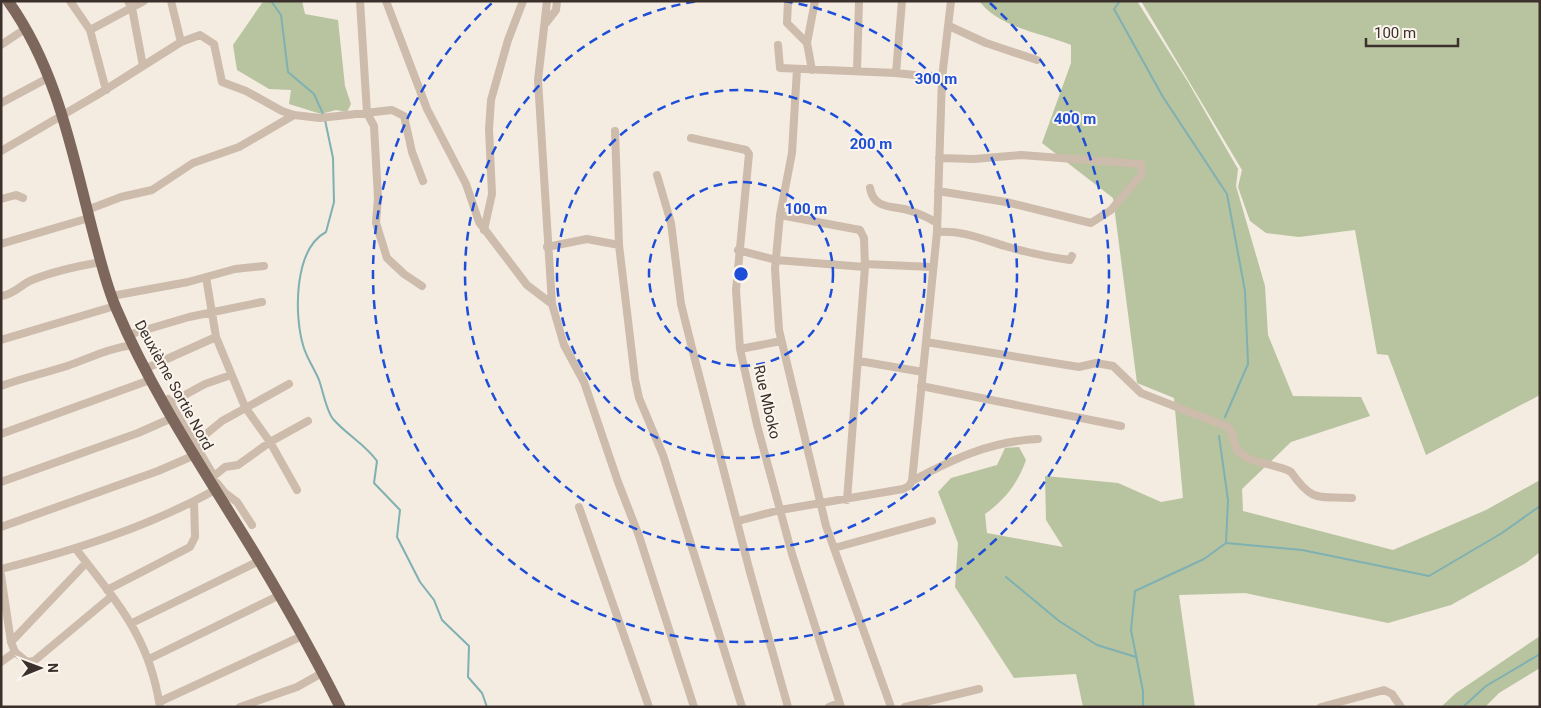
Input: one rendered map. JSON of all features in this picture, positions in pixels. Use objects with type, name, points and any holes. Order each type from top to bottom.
[{"type":"main road","name":"Deuxième Sortie Nord","points":[[8,1],[50,77],[113,301],[131,340],[145,364],[150,380],[172,418],[194,449],[215,490],[280,595],[340,707]]},
{"type":"street","points":[[70,1],[90,30],[106,90]]},
{"type":"street","points":[[90,30],[130,5],[144,1]]},
{"type":"street","points":[[171,1],[181,42]]},
{"type":"street","points":[[360,1],[367,113],[374,126],[378,198],[376,223],[387,258],[404,274],[422,286]]},
{"type":"street","points":[[386,1],[427,108],[466,184],[479,222],[527,285],[552,304]]},
{"type":"street","points":[[484,230],[492,194],[489,128],[492,100],[508,40],[523,1]]},
{"type":"street","points":[[547,1],[538,80],[552,304],[564,345],[584,382],[618,482],[639,536],[694,707]]},
{"type":"street","points":[[544,25],[556,10],[557,1]]},
{"type":"street","points":[[788,1],[789,26],[807,43]]},
{"type":"street","points":[[812,70],[807,43],[815,1]]},
{"type":"street","points":[[857,71],[859,1]]},
{"type":"street","points":[[896,73],[902,1]]},
{"type":"street","points":[[738,521],[780,510],[819,505],[903,489],[909,486],[912,480],[937,232],[942,78],[951,1]]},
{"type":"street","points":[[130,5],[143,66]]},
{"type":"street","points":[[948,26],[986,43],[1037,60]]},
{"type":"street","points":[[1,45],[25,29]]},
{"type":"street","points":[[1,151],[106,90],[181,42],[200,35],[214,44],[222,82],[246,91],[282,111],[294,115],[332,118],[392,110],[404,116],[412,152],[424,181]]},
{"type":"street","points":[[778,44],[780,68],[896,73],[942,78]]},
{"type":"street","points":[[797,69],[792,153],[780,215],[776,260],[778,320],[781,341],[819,505],[891,707]]},
{"type":"street","points":[[1,103],[50,77]]},
{"type":"street","points":[[1,244],[88,214],[121,197],[152,190],[192,163],[239,147],[294,115]]},
{"type":"street","points":[[615,130],[620,246],[635,379],[640,398],[663,455],[742,707]]},
{"type":"street","name":"Rue Mboko","points":[[691,138],[748,152],[738,250],[736,312],[740,349],[780,510],[840,705]]},
{"type":"street","points":[[938,190],[1013,203],[1091,223],[1111,210],[1142,174],[1141,164],[1021,155],[974,160],[939,158]]},
{"type":"street","points":[[657,175],[671,223],[681,304],[750,572],[788,707]]},
{"type":"street","points":[[870,188],[871,196],[880,204],[910,210],[937,223]]},
{"type":"street","points":[[1,199],[16,195],[23,198]]},
{"type":"street","points":[[780,215],[860,230],[864,238],[865,265],[859,361],[847,500]]},
{"type":"street","points":[[937,232],[963,232],[1008,247],[1070,260],[1072,256]]},
{"type":"street","points":[[547,247],[587,239],[620,246]]},
{"type":"street","points":[[738,250],[776,260],[932,267]]},
{"type":"street","points":[[1,296],[13,294],[24,283],[33,279],[66,268],[101,262]]},
{"type":"street","points":[[1,340],[113,301],[235,269],[264,266]]},
{"type":"street","points":[[206,276],[216,337],[245,408],[270,442],[297,490]]},
{"type":"street","points":[[1,386],[30,375],[67,366],[131,340],[212,311],[262,302]]},
{"type":"street","points":[[216,337],[145,364],[170,403],[194,449],[214,476],[218,485],[238,502],[252,525]]},
{"type":"street","points":[[740,349],[781,341]]},
{"type":"street","points":[[926,342],[1079,367],[1096,363],[1113,366],[1141,393],[1228,427],[1232,431],[1236,447],[1242,454],[1287,470],[1312,496],[1352,498]]},
{"type":"street","points":[[859,361],[923,372]]},
{"type":"street","points":[[170,403],[205,384],[231,375]]},
{"type":"street","points":[[1,434],[150,380]]},
{"type":"street","points":[[1,527],[149,474],[194,449],[222,420],[289,384]]},
{"type":"street","points":[[922,386],[1121,426]]},
{"type":"street","points":[[1,482],[138,433],[172,418]]},
{"type":"street","points":[[214,476],[225,467],[238,465],[270,442],[308,421]]},
{"type":"street","points":[[912,480],[976,449],[1014,441],[1038,439]]},
{"type":"street","points":[[1,569],[76,549],[176,511],[215,490]]},
{"type":"street","points":[[1,575],[4,616],[11,642],[15,652],[27,662],[34,661],[109,593],[190,547],[195,537],[194,502]]},
{"type":"street","points":[[579,507],[649,707]]},
{"type":"street","points":[[834,548],[932,521]]},
{"type":"street","points":[[76,549],[132,623],[149,659],[160,704],[302,636]]},
{"type":"street","points":[[132,623],[259,561]]},
{"type":"street","points":[[11,642],[86,563]]},
{"type":"street","points":[[149,659],[280,595]]},
{"type":"street","points":[[1,663],[15,652]]},
{"type":"street","points":[[240,707],[297,687],[322,672]]},
{"type":"street","points":[[905,707],[979,689]]},
{"type":"street","points":[[1320,707],[1384,690],[1392,694],[1401,707]]},
{"type":"street","points":[[828,707],[840,705]]},
{"type":"green space","points":[[266,1],[302,1],[305,14],[338,20],[345,86],[351,104],[347,112],[336,110],[321,114],[289,104],[291,90],[269,89],[237,70],[233,45],[262,3]]},
{"type":"green space","points":[[979,1],[1137,1],[1188,82],[1238,169],[1236,186],[1265,286],[1268,335],[1293,396],[1361,397],[1370,416],[1291,442],[1242,489],[1243,511],[1393,550],[1486,510],[1540,480],[1540,552],[1526,563],[1451,605],[1388,623],[1245,593],[1179,595],[1195,707],[1083,707],[1076,674],[1014,678],[955,587],[958,543],[938,492],[951,478],[997,465],[1005,448],[1019,447],[1026,460],[1010,490],[999,503],[985,514],[987,533],[1063,547],[1046,520],[1045,476],[1118,483],[1161,502],[1183,498],[1174,398],[1137,383],[1113,198],[1042,143],[1071,63],[1071,45],[1010,24],[998,18]]},
{"type":"green space","points":[[1141,1],[1540,1],[1540,395],[1426,455],[1388,355],[1377,354],[1355,230],[1299,237],[1266,233],[1250,221],[1238,187],[1242,170]]},
{"type":"green space","points":[[1540,636],[1540,668],[1499,693],[1485,707],[1441,707],[1456,693]]},
{"type":"waterway","points":[[271,1],[281,15],[288,72],[314,94],[324,116]]},
{"type":"waterway","points":[[1120,1],[1114,9],[1163,97],[1227,194],[1245,291],[1248,364],[1225,417]]},
{"type":"waterway","points":[[325,120],[333,158],[334,202],[326,232],[315,240],[302,267],[299,283],[298,317],[303,345],[319,380],[333,419],[377,461],[374,483],[400,510],[397,537],[420,582],[434,600],[442,620],[469,646],[468,677],[482,693],[487,707]]},
{"type":"waterway","points":[[1143,707],[1143,691],[1131,630],[1135,591],[1204,559],[1226,543],[1228,500],[1219,436]]},
{"type":"waterway","points":[[1226,543],[1302,550],[1429,576],[1502,533],[1540,506]]},
{"type":"waterway","points":[[1006,577],[1059,621],[1097,645],[1136,657]]},
{"type":"waterway","points":[[1463,707],[1486,686],[1540,654]]}]
